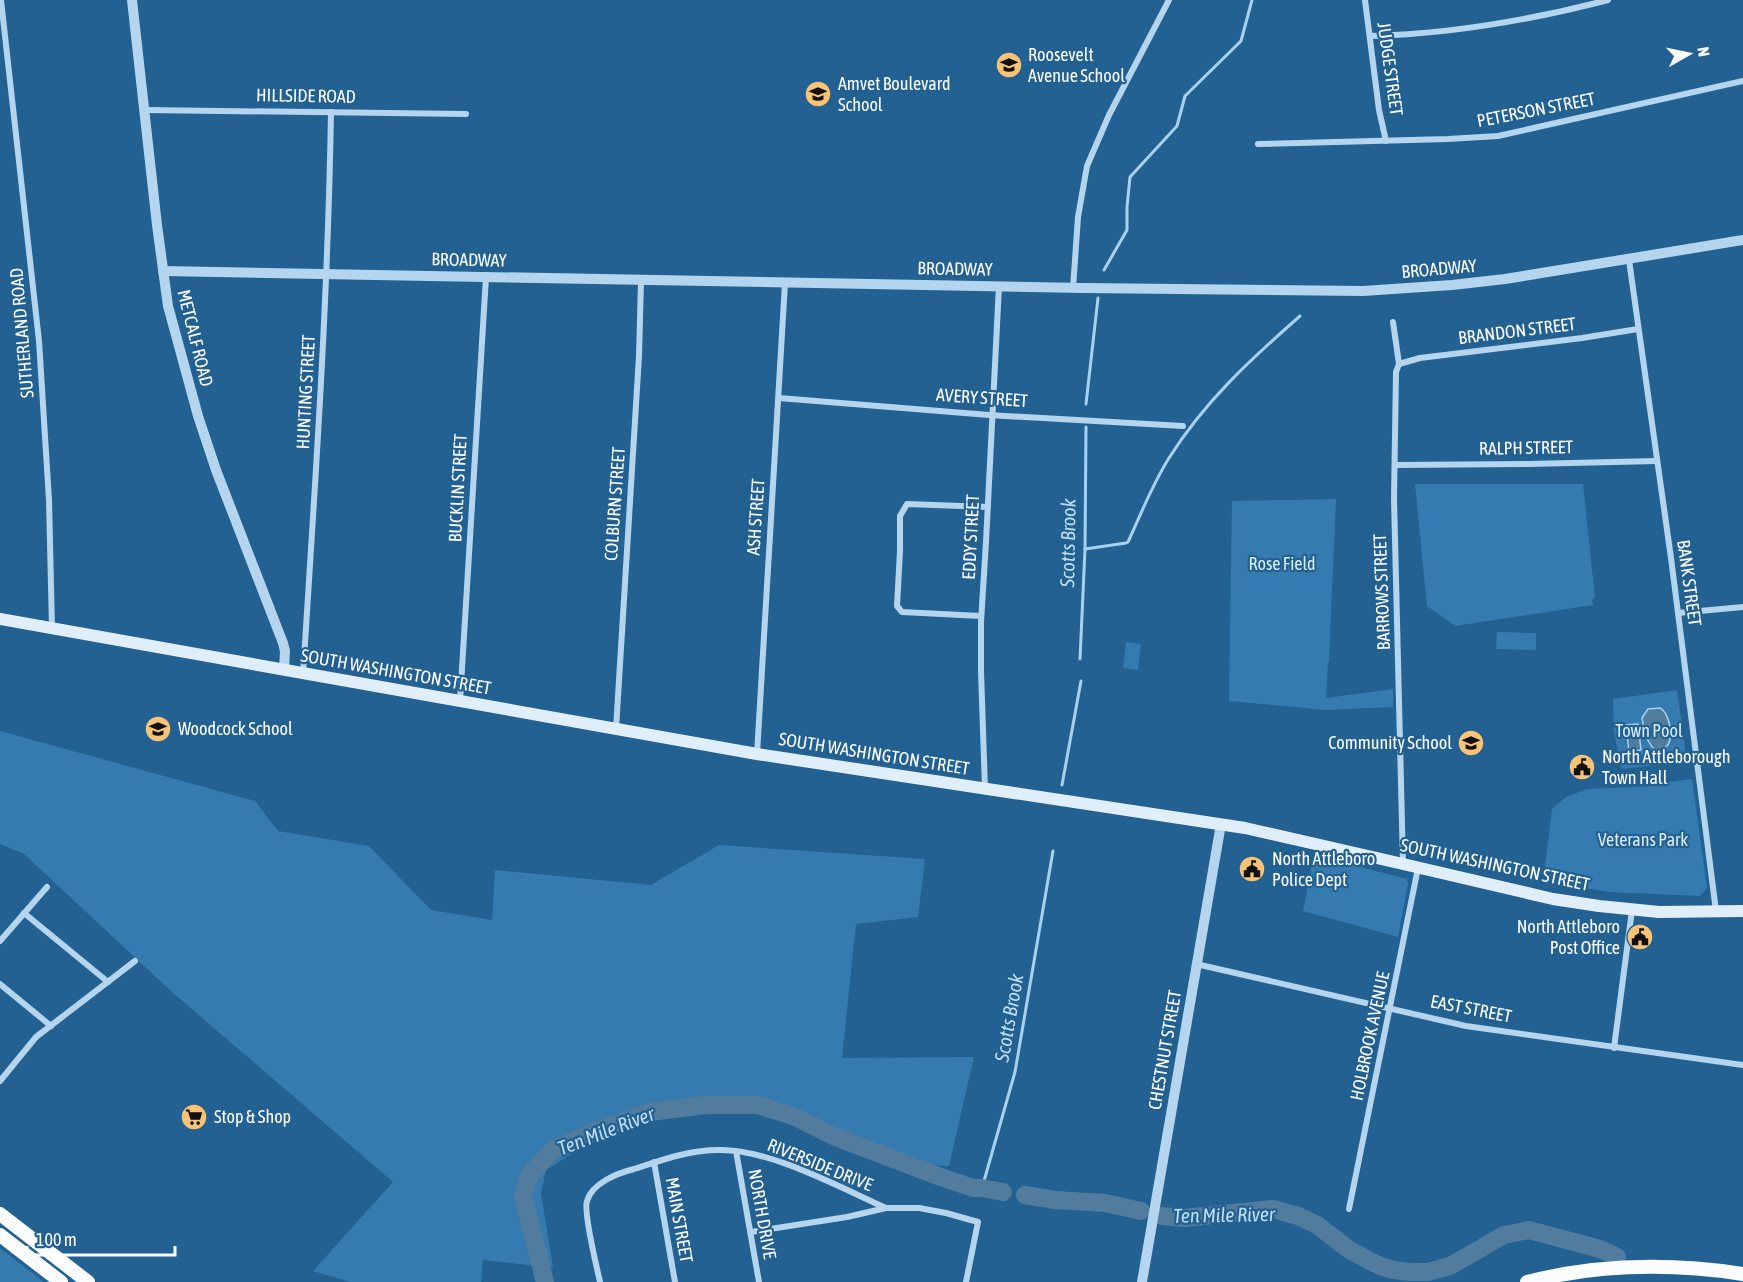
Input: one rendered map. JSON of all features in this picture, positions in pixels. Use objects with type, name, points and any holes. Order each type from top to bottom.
[{"type":"main road","name":"SOUTH WASHINGTON STREET","points":[[0,619],[757,754],[1221,824],[1553,899],[1659,912],[1743,910]]},
{"type":"main road","points":[[0,1214],[88,1282]]},
{"type":"main road","points":[[0,1235],[61,1282]]},
{"type":"main road","points":[[1527,1282],[1580,1272],[1641,1266],[1685,1267],[1742,1275]]},
{"type":"street","name":"SUTHERLAND ROAD","points":[[1,0],[39,340],[49,500],[52,628]]},
{"type":"street","name":"METCALF ROAD","points":[[132,0],[168,306],[198,416],[216,470],[283,643],[284,670]]},
{"type":"street","points":[[1073,288],[1078,217],[1087,166],[1109,115],[1169,0]]},
{"type":"street","name":"JUDGE STREET","points":[[1365,0],[1379,110],[1386,141]]},
{"type":"street","points":[[1370,36],[1454,30],[1523,19],[1608,0]]},
{"type":"street","name":"PETERSON STREET","points":[[1258,144],[1498,136],[1743,81]]},
{"type":"street","name":"HILLSIDE ROAD","points":[[145,110],[466,114]]},
{"type":"street","name":"HUNTING STREET","points":[[303,674],[327,273],[331,112]]},
{"type":"street","name":"BROADWAY","points":[[163,271],[1307,291],[1405,289],[1505,279],[1743,240]]},
{"type":"street","name":"BANK STREET","points":[[1629,260],[1678,613],[1716,911]]},
{"type":"street","name":"BUCKLIN STREET","points":[[460,701],[486,277]]},
{"type":"street","name":"COLBURN STREET","points":[[616,729],[638,378],[641,281]]},
{"type":"street","name":"ASH STREET","points":[[757,754],[785,283]]},
{"type":"street","name":"EDDY STREET","points":[[985,789],[981,616],[999,286]]},
{"type":"street","name":"BARROWS STREET","points":[[1393,322],[1399,364],[1396,372],[1395,522],[1403,864]]},
{"type":"street","name":"BRANDON STREET","points":[[1399,364],[1420,358],[1638,329]]},
{"type":"street","name":"AVERY STREET","points":[[779,398],[992,415],[1183,426]]},
{"type":"street","name":"RALPH STREET","points":[[1395,465],[1657,461]]},
{"type":"street","points":[[981,616],[902,612],[897,606],[900,516],[907,504],[988,507]]},
{"type":"street","points":[[1678,613],[1743,607]]},
{"type":"street","name":"CHESTNUT STREET","points":[[1142,1282],[1221,824]]},
{"type":"street","name":"HOLBROOK AVENUE","points":[[1349,1209],[1419,868]]},
{"type":"street","points":[[0,941],[47,887]]},
{"type":"street","points":[[1614,1048],[1632,909]]},
{"type":"street","points":[[24,913],[108,982]]},
{"type":"street","points":[[0,1081],[36,1037],[135,961]]},
{"type":"street","name":"EAST STREET","points":[[1196,964],[1466,1026],[1743,1065]]},
{"type":"street","points":[[0,984],[51,1026]]},
{"type":"street","name":"RIVERSIDE DRIVE","points":[[600,1282],[586,1202],[596,1187],[618,1174],[690,1152],[736,1151],[778,1161],[830,1181],[886,1208]]},
{"type":"street","name":"NORTH DRIVE","points":[[736,1151],[759,1282]]},
{"type":"street","name":"MAIN STREET","points":[[654,1162],[675,1282]]},
{"type":"street","points":[[751,1232],[847,1218],[886,1208],[919,1208],[937,1211],[978,1222],[966,1282]]},
{"type":"green space","points":[[1415,484],[1583,484],[1595,598],[1592,599],[1593,605],[1455,626],[1427,606]]},
{"type":"green space","name":"Rose Field","points":[[1336,499],[1326,698],[1393,689],[1393,707],[1325,710],[1229,701],[1232,501]]},
{"type":"green space","points":[[1497,632],[1536,633],[1536,650],[1496,649]]},
{"type":"green space","points":[[1126,642],[1141,644],[1138,670],[1123,668]]},
{"type":"green space","name":"Town Pool","points":[[1677,690],[1687,762],[1621,769],[1614,731],[1613,699]]},
{"type":"green space","points":[[0,731],[255,801],[278,831],[369,846],[431,910],[492,920],[495,870],[651,885],[719,845],[925,859],[918,917],[856,924],[842,1058],[974,1057],[949,1166],[908,1164],[834,1141],[764,1112],[666,1113],[598,1137],[546,1170],[541,1193],[553,1268],[483,1260],[481,1282],[350,1282],[313,1271],[393,1182],[172,992],[24,854],[0,844]]},
{"type":"green space","name":"Veterans Park","points":[[1692,779],[1707,888],[1700,896],[1610,892],[1553,883],[1544,874],[1552,809],[1566,797],[1587,789],[1657,786]]},
{"type":"green space","points":[[1314,855],[1407,879],[1398,937],[1303,911]]},
{"type":"green space","points":[[0,1248],[44,1282],[0,1282]]},
{"type":"shaded area","points":[[1660,708],[1669,721],[1670,740],[1665,748],[1655,750],[1647,739],[1642,718],[1648,709]]},
{"type":"shaded area","points":[[1638,724],[1641,750],[1629,752],[1626,725]]},
{"type":"waterway","name":"Scotts Brook","points":[[1104,270],[1127,230],[1130,177],[1177,126],[1185,96],[1241,41],[1252,0]]},
{"type":"waterway","name":"Scotts Brook","points":[[1086,404],[1098,298]]},
{"type":"waterway","points":[[1085,549],[1128,542],[1152,489],[1183,437],[1246,365],[1300,316]]},
{"type":"waterway","name":"Scotts Brook","points":[[1080,659],[1085,549],[1086,427]]},
{"type":"waterway","name":"Scotts Brook","points":[[1062,785],[1081,681]]},
{"type":"waterway","name":"Scotts Brook","points":[[982,1188],[1015,1072],[1053,851]]},
{"type":"waterway","name":"Ten Mile River","points":[[545,1282],[523,1196],[529,1176],[551,1151],[595,1131],[650,1112],[706,1105],[757,1105],[793,1116],[833,1136],[938,1176],[973,1188],[1003,1192]]},
{"type":"waterway","name":"Ten Mile River","points":[[1025,1195],[1055,1200],[1105,1203],[1141,1211]]},
{"type":"waterway","name":"Ten Mile River","points":[[1162,1216],[1184,1218],[1273,1209],[1298,1216],[1317,1225],[1351,1251],[1380,1266],[1410,1272],[1428,1272],[1450,1266],[1504,1235],[1529,1230],[1600,1249],[1617,1257]]},
{"type":"place","name":"Roosevelt Avenue School","points":[[1009,65]]},
{"type":"place","name":"Amvet Boulevard School","points":[[818,94]]},
{"type":"place","name":"Woodcock School","points":[[158,729]]},
{"type":"place","name":"Community School","points":[[1471,743]]},
{"type":"place","name":"North Attleborough Town Hall","points":[[1582,767]]},
{"type":"place","name":"North Attleboro Police Dept","points":[[1252,869]]},
{"type":"place","name":"North Attleboro Post Office","points":[[1640,937]]},
{"type":"place","name":"Stop & Shop","points":[[194,1117]]}]
